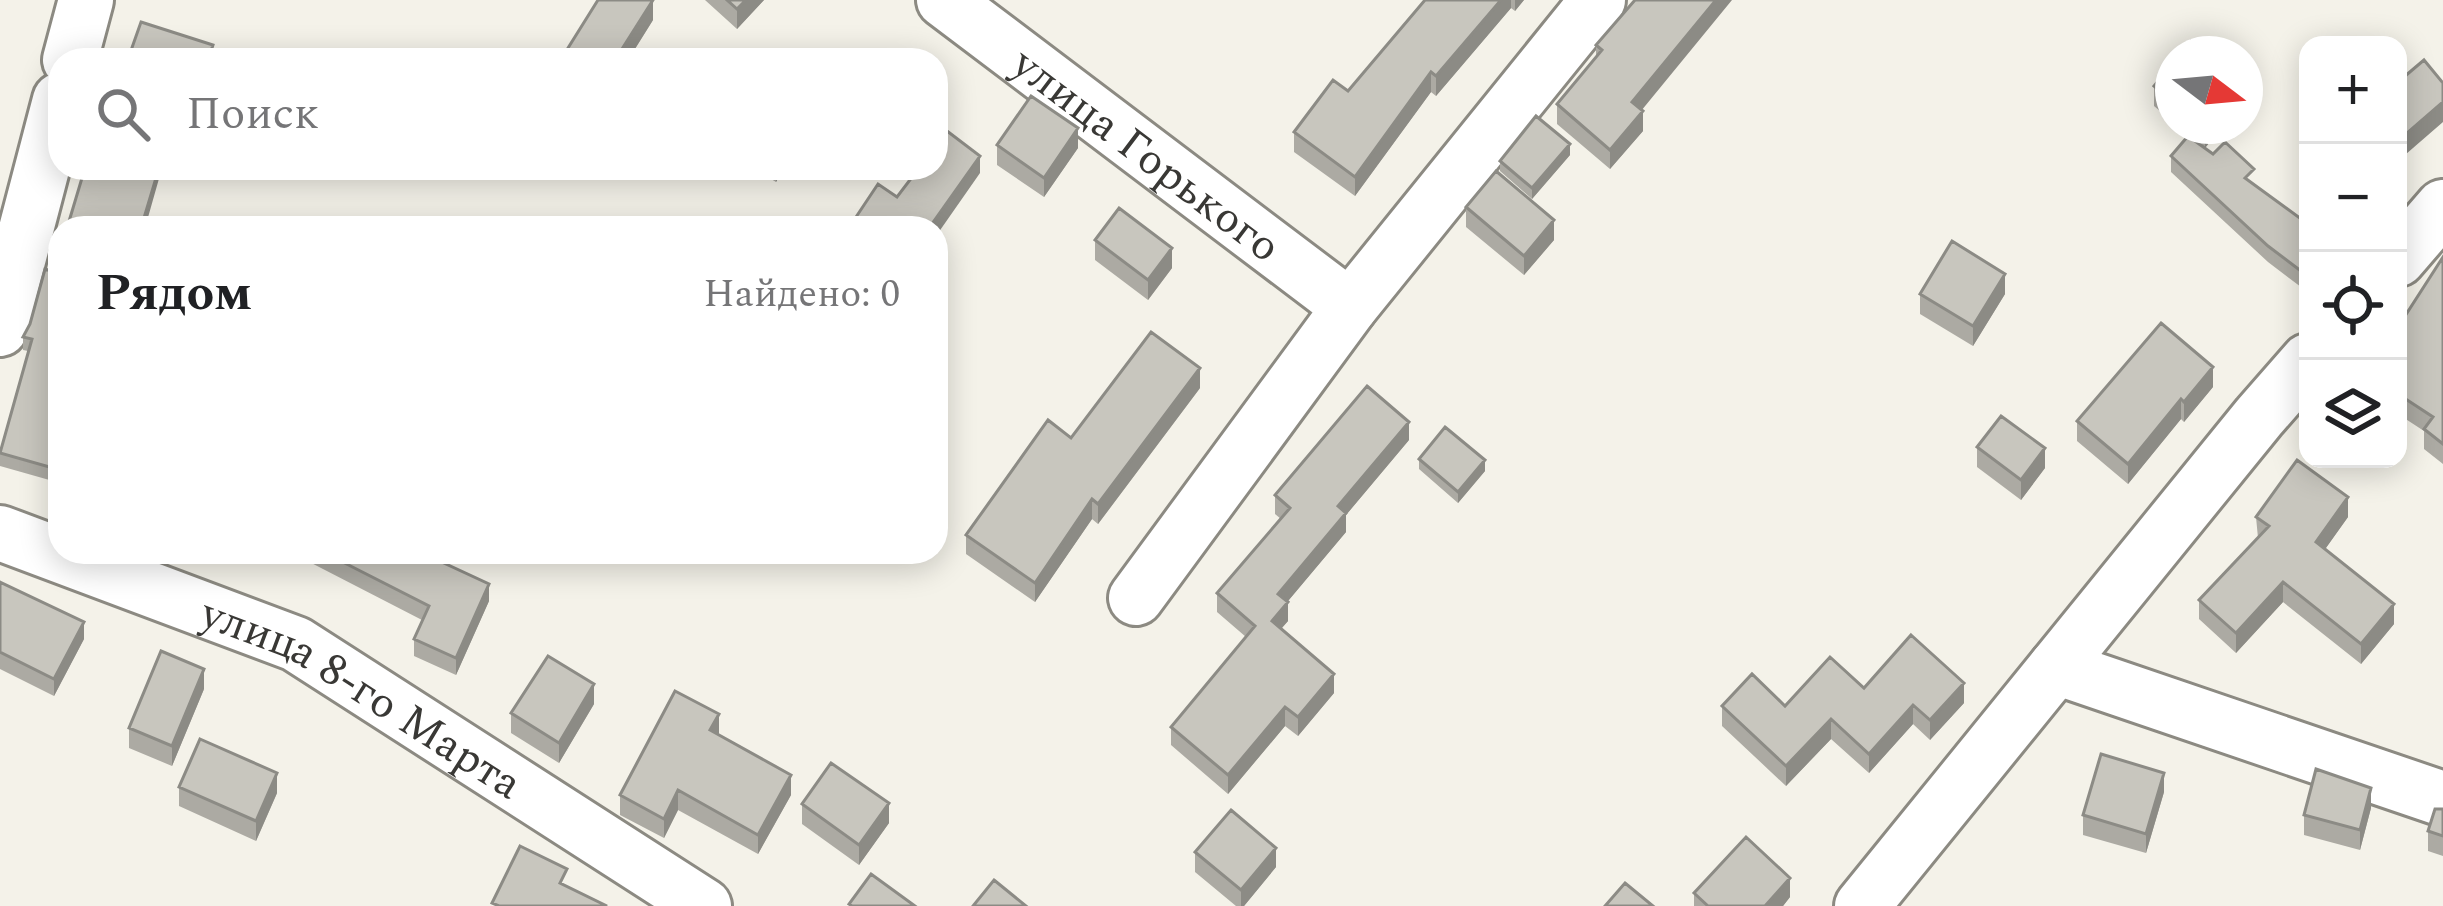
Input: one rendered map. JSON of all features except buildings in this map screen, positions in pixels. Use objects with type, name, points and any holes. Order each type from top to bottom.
[{"type":"street","points":[[73,48],[86,0]]},
{"type":"street","name":"улица Горького","points":[[944,0],[1350,307]]},
{"type":"street","points":[[1136,598],[1350,307],[1598,0]]},
{"type":"street","points":[[0,329],[48,146]]},
{"type":"street","points":[[2404,252],[2443,207]]},
{"type":"street","points":[[1862,906],[2299,372]]},
{"type":"street","name":"улица 8-го Марта","points":[[0,533],[48,551]]},
{"type":"street","name":"улица 8-го Марта","points":[[83,564],[296,644],[704,906]]},
{"type":"street","points":[[2056,667],[2443,799]]}]
